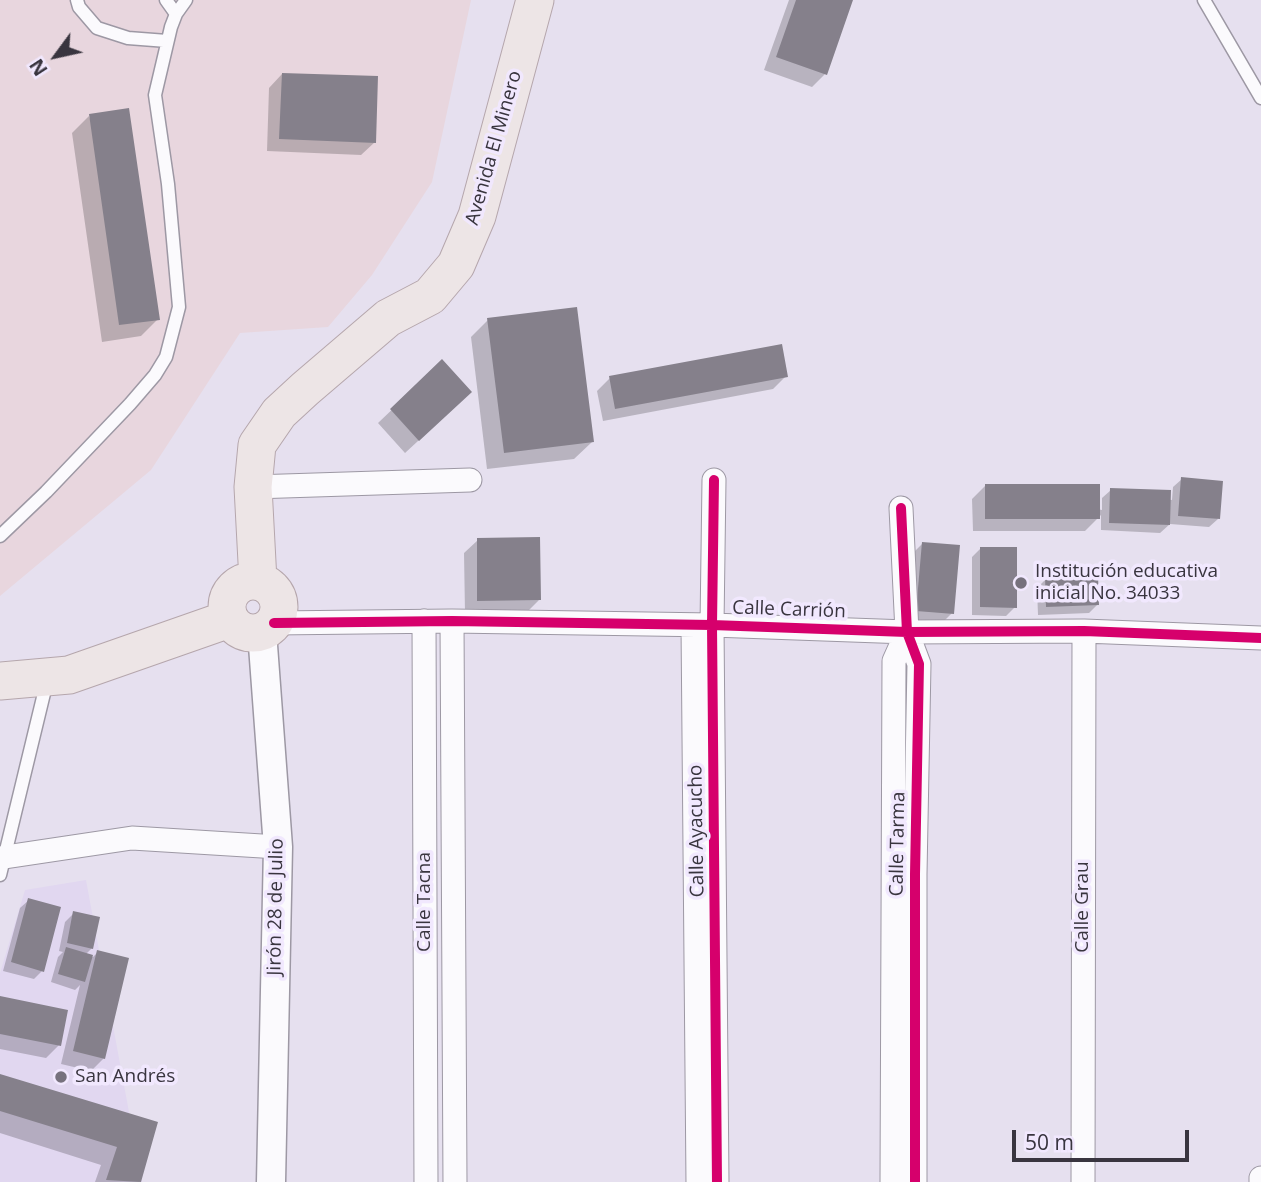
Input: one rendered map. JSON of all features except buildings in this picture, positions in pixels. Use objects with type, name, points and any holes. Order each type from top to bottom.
[{"type":"main road","name":"Avenida El Minero","points":[[255,625],[279,616],[278,598],[267,584],[258,581],[253,487],[257,445],[279,413],[388,318],[430,296],[456,265],[477,216],[535,0]]},
{"type":"main road","points":[[0,681],[69,675],[255,625]]},
{"type":"street","points":[[253,487],[470,480]]},
{"type":"street","name":"Calle Ayacucho","points":[[714,480],[703,625],[707,1122],[716,1182]]},
{"type":"street","name":"Calle Tarma","points":[[901,508],[907,632],[894,661],[915,1090],[915,1182]]},
{"type":"street","name":"Calle Tacna","points":[[424,621],[426,1182]]},
{"type":"street","name":"Calle Carrión","points":[[255,625],[452,621],[907,632],[1084,631],[1261,638]]},
{"type":"street","name":"Calle Tacna","points":[[452,621],[456,1182]]},
{"type":"street","name":"Jirón 28 de Julio","points":[[255,625],[278,847],[271,1182]]},
{"type":"street","name":"Calle Grau","points":[[1083,1182],[1084,631]]},
{"type":"street","points":[[3,866],[132,838],[278,847]]},
{"type":"street","name":"Calle Tarma","points":[[892,1182],[892,1085],[904,872]]},
{"type":"street","points":[[426,1083],[455,1087]]},
{"type":"street","points":[[892,1085],[915,1090]]},
{"type":"street","name":"Calle Ayacucho","points":[[698,1182],[707,1122]]},
{"type":"lane","points":[[76,0],[97,28],[128,38],[167,41]]},
{"type":"lane","points":[[166,0],[176,14]]},
{"type":"lane","points":[[0,536],[120,414],[155,376],[166,357],[179,307],[168,184],[155,95],[167,41],[176,14],[186,0]]},
{"type":"lane","points":[[1204,0],[1261,99]]},
{"type":"lane","points":[[3,866],[48,677]]},
{"type":"shaded area","points":[[0,0],[471,0],[432,182],[372,275],[328,327],[240,333],[151,470],[0,596]]},
{"type":"shaded area","name":"San Andrés","points":[[86,880],[142,1182],[0,1182],[0,973],[25,890]]},
{"type":"cycle path","points":[[714,480],[712,625],[717,1182]]},
{"type":"cycle path","points":[[901,508],[907,632],[919,664],[915,874],[915,1182]]},
{"type":"cycle path","points":[[274,623],[452,621],[712,625],[907,632],[1084,631],[1261,638]]},
{"type":"place","name":"Institución educativa inicial No. 34033","points":[[1021,583]]},
{"type":"place","name":"San Andrés","points":[[61,1077]]}]
